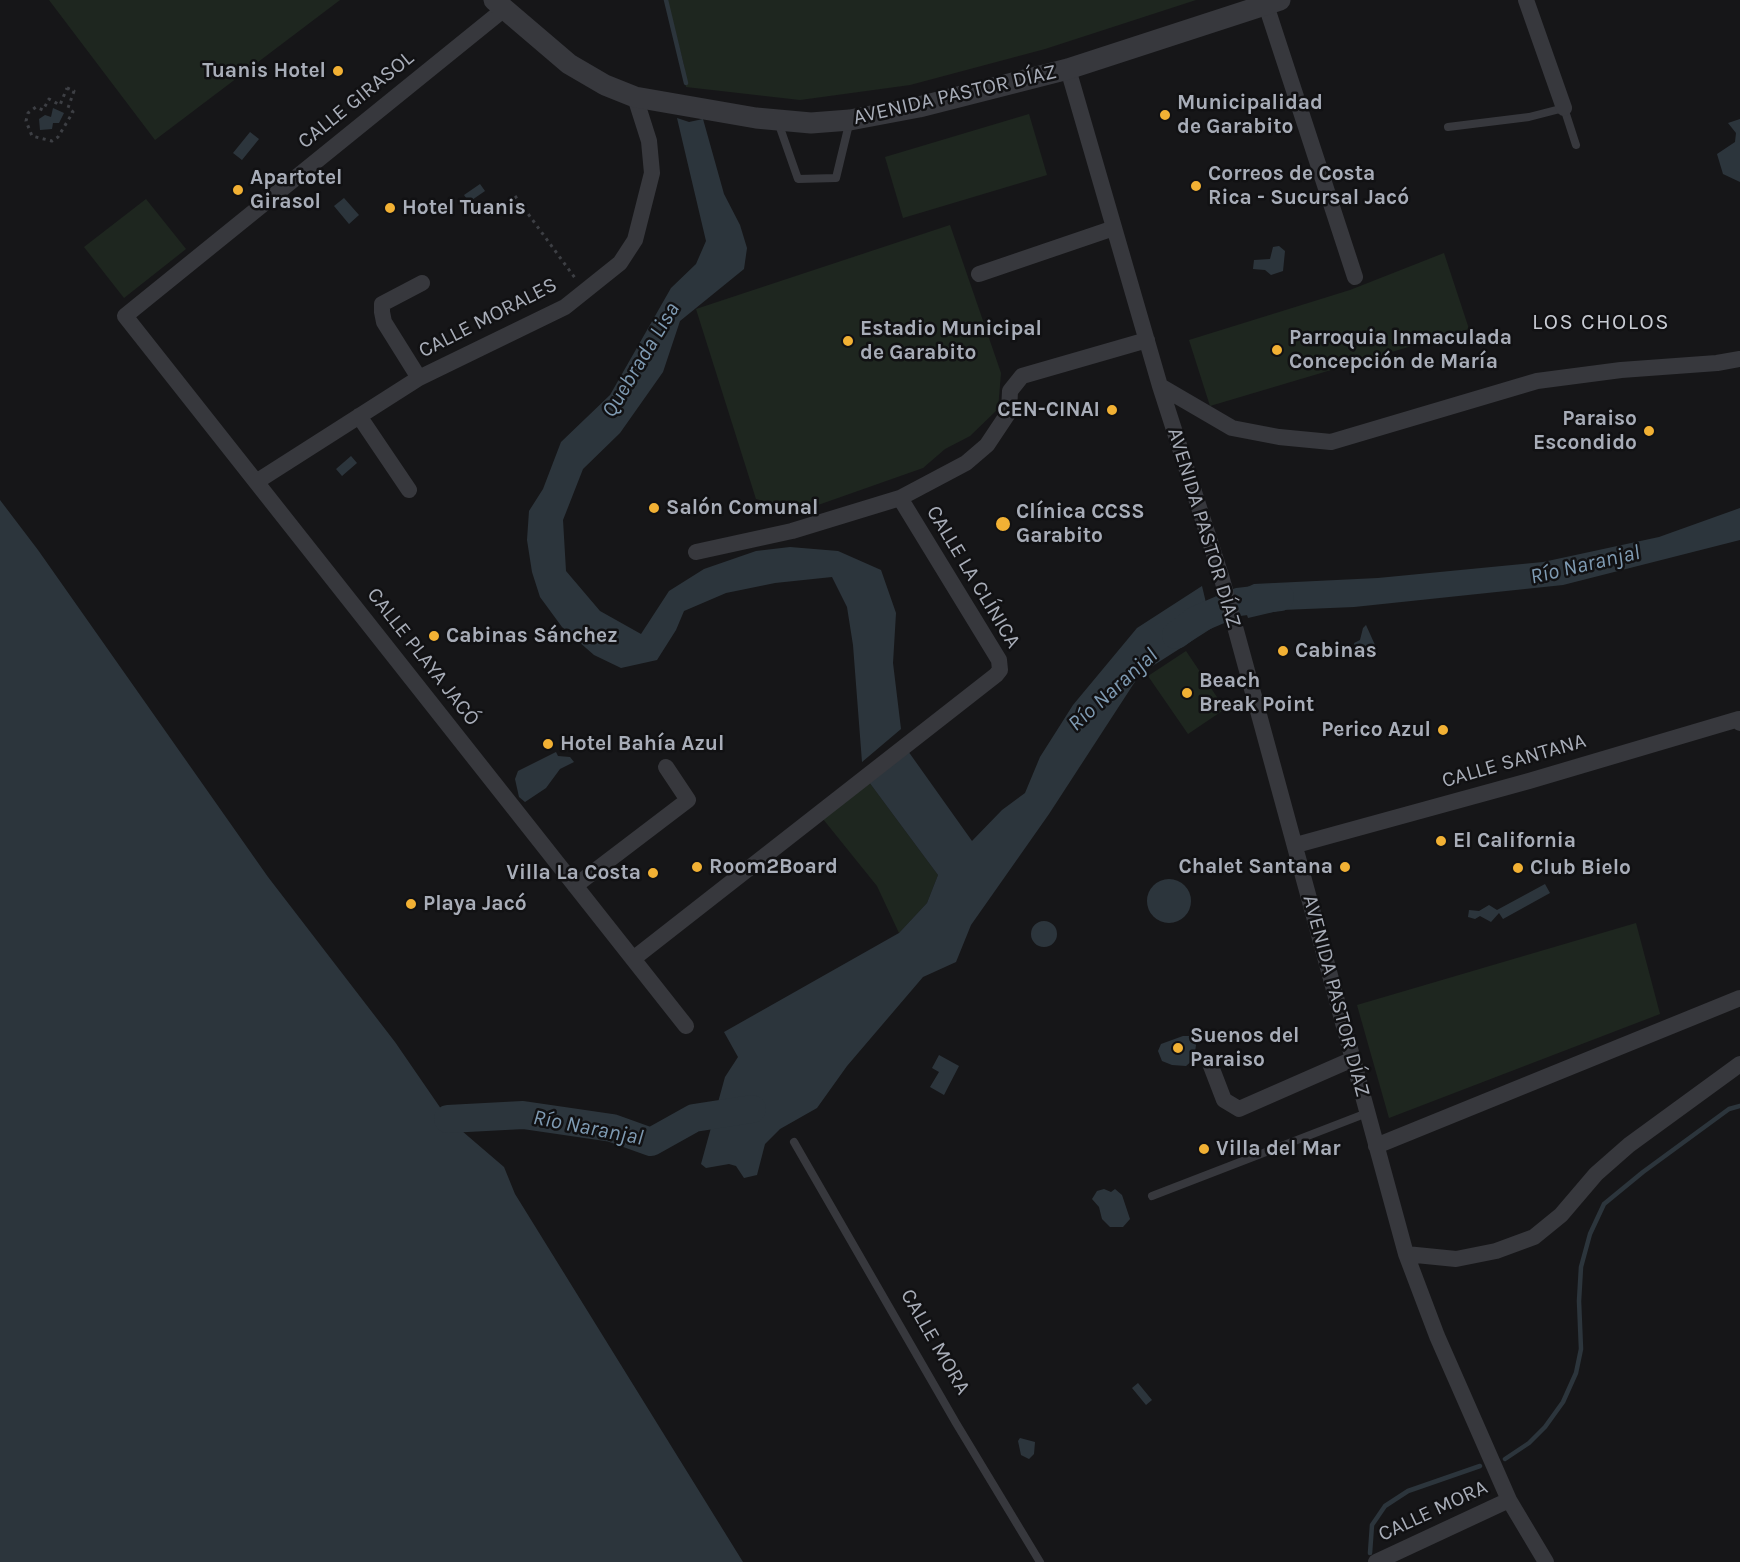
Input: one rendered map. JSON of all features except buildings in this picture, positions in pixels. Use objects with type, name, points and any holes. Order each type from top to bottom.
[{"type":"street","points":[[1526,0],[1564,108]]},
{"type":"street","points":[[1068,69],[1273,2],[1354,277]]},
{"type":"street","name":"AVENIDA PASTOR DÍAZ","points":[[499,5],[569,64],[604,85],[635,97],[778,121],[811,123],[850,120],[919,107],[1068,69],[1147,340],[1222,579],[1406,1254],[1437,1336],[1509,1500],[1546,1562]]},
{"type":"street","name":"CALLE GIRASOL","points":[[124,316],[499,5]]},
{"type":"street","name":"CALLE MORALES","points":[[256,482],[419,378],[565,307],[620,263],[635,240],[652,173],[649,141],[635,97]]},
{"type":"street","points":[[978,274],[1114,228]]},
{"type":"street","points":[[419,378],[384,322],[382,304],[422,283]]},
{"type":"street","name":"CALLE PLAYA JACÓ","points":[[124,316],[686,1026]]},
{"type":"street","name":"CALLE LA CLÍNICA","points":[[633,959],[996,675],[1000,665],[900,498],[966,463],[987,446],[1009,412],[1010,391],[1022,376],[1147,340]]},
{"type":"street","points":[[1161,386],[1232,428],[1279,437],[1331,442],[1537,381],[1621,370],[1717,363],[1740,359]]},
{"type":"street","points":[[359,416],[409,490]]},
{"type":"street","points":[[696,552],[792,531],[900,498]]},
{"type":"street","name":"CALLE SANTANA","points":[[1296,845],[1518,784],[1739,719],[1740,723]]},
{"type":"street","points":[[575,885],[688,800],[666,767]]},
{"type":"street","points":[[1376,1146],[1740,998]]},
{"type":"street","points":[[1209,1061],[1224,1100],[1239,1109],[1353,1059]]},
{"type":"street","points":[[1406,1254],[1456,1259],[1496,1251],[1534,1237],[1561,1215],[1596,1174],[1629,1145],[1740,1064]]},
{"type":"street","name":"CALLE MORA","points":[[1376,1562],[1509,1500]]},
{"type":"lane","points":[[1448,128],[1529,117],[1564,108],[1576,145]]},
{"type":"lane","points":[[778,121],[798,178],[836,178],[850,120]]},
{"type":"lane","points":[[1152,1196],[1367,1113]]},
{"type":"lane","name":"CALLE MORA","points":[[794,1142],[962,1433],[1040,1562]]},
{"type":"path","points":[[67,88],[74,91],[68,108],[73,112],[58,137],[52,141],[32,136],[26,121],[28,113],[36,107],[43,110],[49,99],[60,105],[67,88]]},
{"type":"path","points":[[515,196],[585,292]]},
{"type":"shaded area","points":[[49,0],[340,0],[155,140]]},
{"type":"shaded area","points":[[667,0],[1196,0],[1045,49],[910,85],[800,100],[686,87],[684,65]]},
{"type":"shaded area","points":[[1029,114],[1047,175],[903,218],[885,157]]},
{"type":"shaded area","points":[[146,199],[186,249],[124,298],[84,247]]},
{"type":"shaded area","name":"Estadio Municipal de Garabito","points":[[950,225],[1001,373],[998,409],[970,436],[945,449],[923,468],[801,511],[756,499],[696,309]]},
{"type":"shaded area","points":[[1444,253],[1469,329],[1210,406],[1189,340],[1350,290]]},
{"type":"shaded area","name":"Beach Break Point","points":[[1186,651],[1225,709],[1188,734],[1148,676]]},
{"type":"shaded area","points":[[869,782],[938,875],[927,903],[899,933],[877,886],[823,819]]},
{"type":"shaded area","points":[[1636,923],[1660,1014],[1389,1118],[1357,1005]]},
{"type":"water","points":[[53,108],[64,113],[59,123],[53,123],[52,129],[40,130],[39,119],[45,115],[51,117]]},
{"type":"water","points":[[677,118],[689,122],[703,119],[724,194],[740,225],[747,248],[744,269],[680,321],[663,372],[620,433],[583,469],[563,520],[566,571],[600,611],[641,634],[669,591],[704,569],[756,551],[790,547],[838,551],[881,570],[896,613],[893,663],[901,729],[862,762],[853,645],[847,607],[832,577],[775,583],[726,593],[684,611],[676,630],[657,660],[621,668],[594,655],[562,627],[540,597],[532,572],[527,540],[529,511],[543,489],[561,442],[610,395],[671,288],[696,264],[706,241]]},
{"type":"water","points":[[1740,119],[1740,182],[1723,174],[1717,154],[1735,142],[1736,133],[1728,123]]},
{"type":"water","points":[[250,132],[259,139],[242,160],[233,153]]},
{"type":"water","points":[[480,184],[485,191],[469,202],[464,195]]},
{"type":"water","points":[[344,198],[359,215],[349,224],[334,206]]},
{"type":"water","points":[[1279,246],[1285,251],[1283,271],[1271,275],[1265,270],[1253,269],[1254,260],[1270,259],[1273,247]]},
{"type":"water","points":[[351,456],[357,463],[342,476],[336,469]]},
{"type":"water","points":[[0,500],[38,550],[268,877],[395,1042],[448,1119],[504,1167],[515,1194],[743,1562],[0,1562]]},
{"type":"water","points":[[1740,508],[1740,540],[1563,585],[1354,607],[1282,610],[1248,618],[1239,591],[1254,584],[1378,578],[1543,562],[1659,537]]},
{"type":"water","points":[[1202,586],[1212,628],[1140,674],[1049,814],[971,925],[956,962],[923,977],[847,1066],[817,1108],[780,1129],[765,1144],[757,1175],[744,1178],[736,1166],[729,1164],[706,1168],[701,1164],[725,1077],[738,1057],[724,1032],[899,933],[927,903],[938,875],[869,782],[908,751],[972,841],[1002,810],[1025,793],[1040,757],[1073,705],[1137,628]]},
{"type":"water","points":[[1366,625],[1375,645],[1372,649],[1356,651],[1354,643],[1360,640]]},
{"type":"water","points":[[556,752],[558,756],[570,757],[574,762],[560,769],[546,788],[525,802],[519,797],[515,779],[518,771]]},
{"type":"water","points":[[1169,879],[1184,886],[1191,901],[1184,916],[1169,923],[1154,916],[1147,901],[1154,886]]},
{"type":"water","points":[[1545,884],[1550,893],[1503,919],[1499,913],[1491,922],[1480,916],[1475,919],[1468,917],[1469,910],[1479,911],[1489,905],[1497,910]]},
{"type":"water","points":[[1044,921],[1053,925],[1057,934],[1053,943],[1044,947],[1035,943],[1031,934],[1035,925]]},
{"type":"water","name":"Suenos del Paraiso","points":[[1183,1036],[1193,1036],[1196,1045],[1194,1059],[1186,1066],[1172,1065],[1162,1061],[1158,1051],[1161,1044]]},
{"type":"water","points":[[939,1055],[959,1066],[944,1095],[930,1087],[939,1072],[932,1068]]},
{"type":"water","points":[[1104,1189],[1111,1192],[1115,1189],[1122,1195],[1130,1219],[1123,1227],[1110,1227],[1102,1219],[1099,1207],[1092,1199],[1097,1191]]},
{"type":"water","points":[[1138,1383],[1152,1400],[1146,1405],[1132,1388]]},
{"type":"water","points":[[1020,1438],[1035,1442],[1034,1454],[1029,1459],[1021,1455],[1018,1441]]},
{"type":"waterway","name":"Quebrada Lisa","points":[[666,0],[686,83]]},
{"type":"waterway","name":"Río Naranjal","points":[[1176,635],[1196,620],[1238,602],[1280,597]]},
{"type":"waterway","points":[[1505,1459],[1529,1443],[1545,1427],[1563,1402],[1576,1373],[1581,1349],[1579,1301],[1581,1267],[1590,1234],[1604,1204],[1643,1172],[1729,1109],[1740,1106]]},
{"type":"waterway","name":"Río Naranjal","points":[[448,1119],[523,1115],[612,1128],[651,1142],[694,1118],[752,1109]]},
{"type":"waterway","points":[[1370,1553],[1372,1525],[1385,1506],[1408,1491],[1480,1466]]},
{"type":"place","name":"Tuanis Hotel","points":[[338,71]]},
{"type":"place","name":"Municipalidad de Garabito","points":[[1165,115]]},
{"type":"place","name":"Correos de Costa Rica - Sucursal Jacó","points":[[1196,186]]},
{"type":"place","name":"Apartotel Girasol","points":[[238,190]]},
{"type":"place","name":"Hotel Tuanis","points":[[390,208]]},
{"type":"place","name":"Estadio Municipal de Garabito","points":[[848,341]]},
{"type":"place","name":"Parroquia Inmaculada Concepción de María","points":[[1277,350]]},
{"type":"place","name":"CEN-CINAI","points":[[1112,410]]},
{"type":"place","name":"Paraiso Escondido","points":[[1649,431]]},
{"type":"place","name":"Salón Comunal","points":[[654,508]]},
{"type":"place","name":"Clínica CCSS Garabito","points":[[1003,524]]},
{"type":"place","name":"Cabinas Sánchez","points":[[434,636]]},
{"type":"place","name":"Cabinas","points":[[1283,651]]},
{"type":"place","name":"Beach Break Point","points":[[1187,693]]},
{"type":"place","name":"Perico Azul","points":[[1443,730]]},
{"type":"place","name":"Hotel Bahía Azul","points":[[548,744]]},
{"type":"place","name":"El California","points":[[1441,841]]},
{"type":"place","name":"Room2Board","points":[[697,867]]},
{"type":"place","name":"Chalet Santana","points":[[1345,867]]},
{"type":"place","name":"Club Bielo","points":[[1518,868]]},
{"type":"place","name":"Villa La Costa","points":[[653,873]]},
{"type":"place","name":"Playa Jacó","points":[[411,904]]},
{"type":"place","name":"Suenos del Paraiso","points":[[1178,1048]]},
{"type":"place","name":"Villa del Mar","points":[[1204,1149]]},
{"type":"district","name":"LOS CHOLOS","points":[[1601,323]]}]
